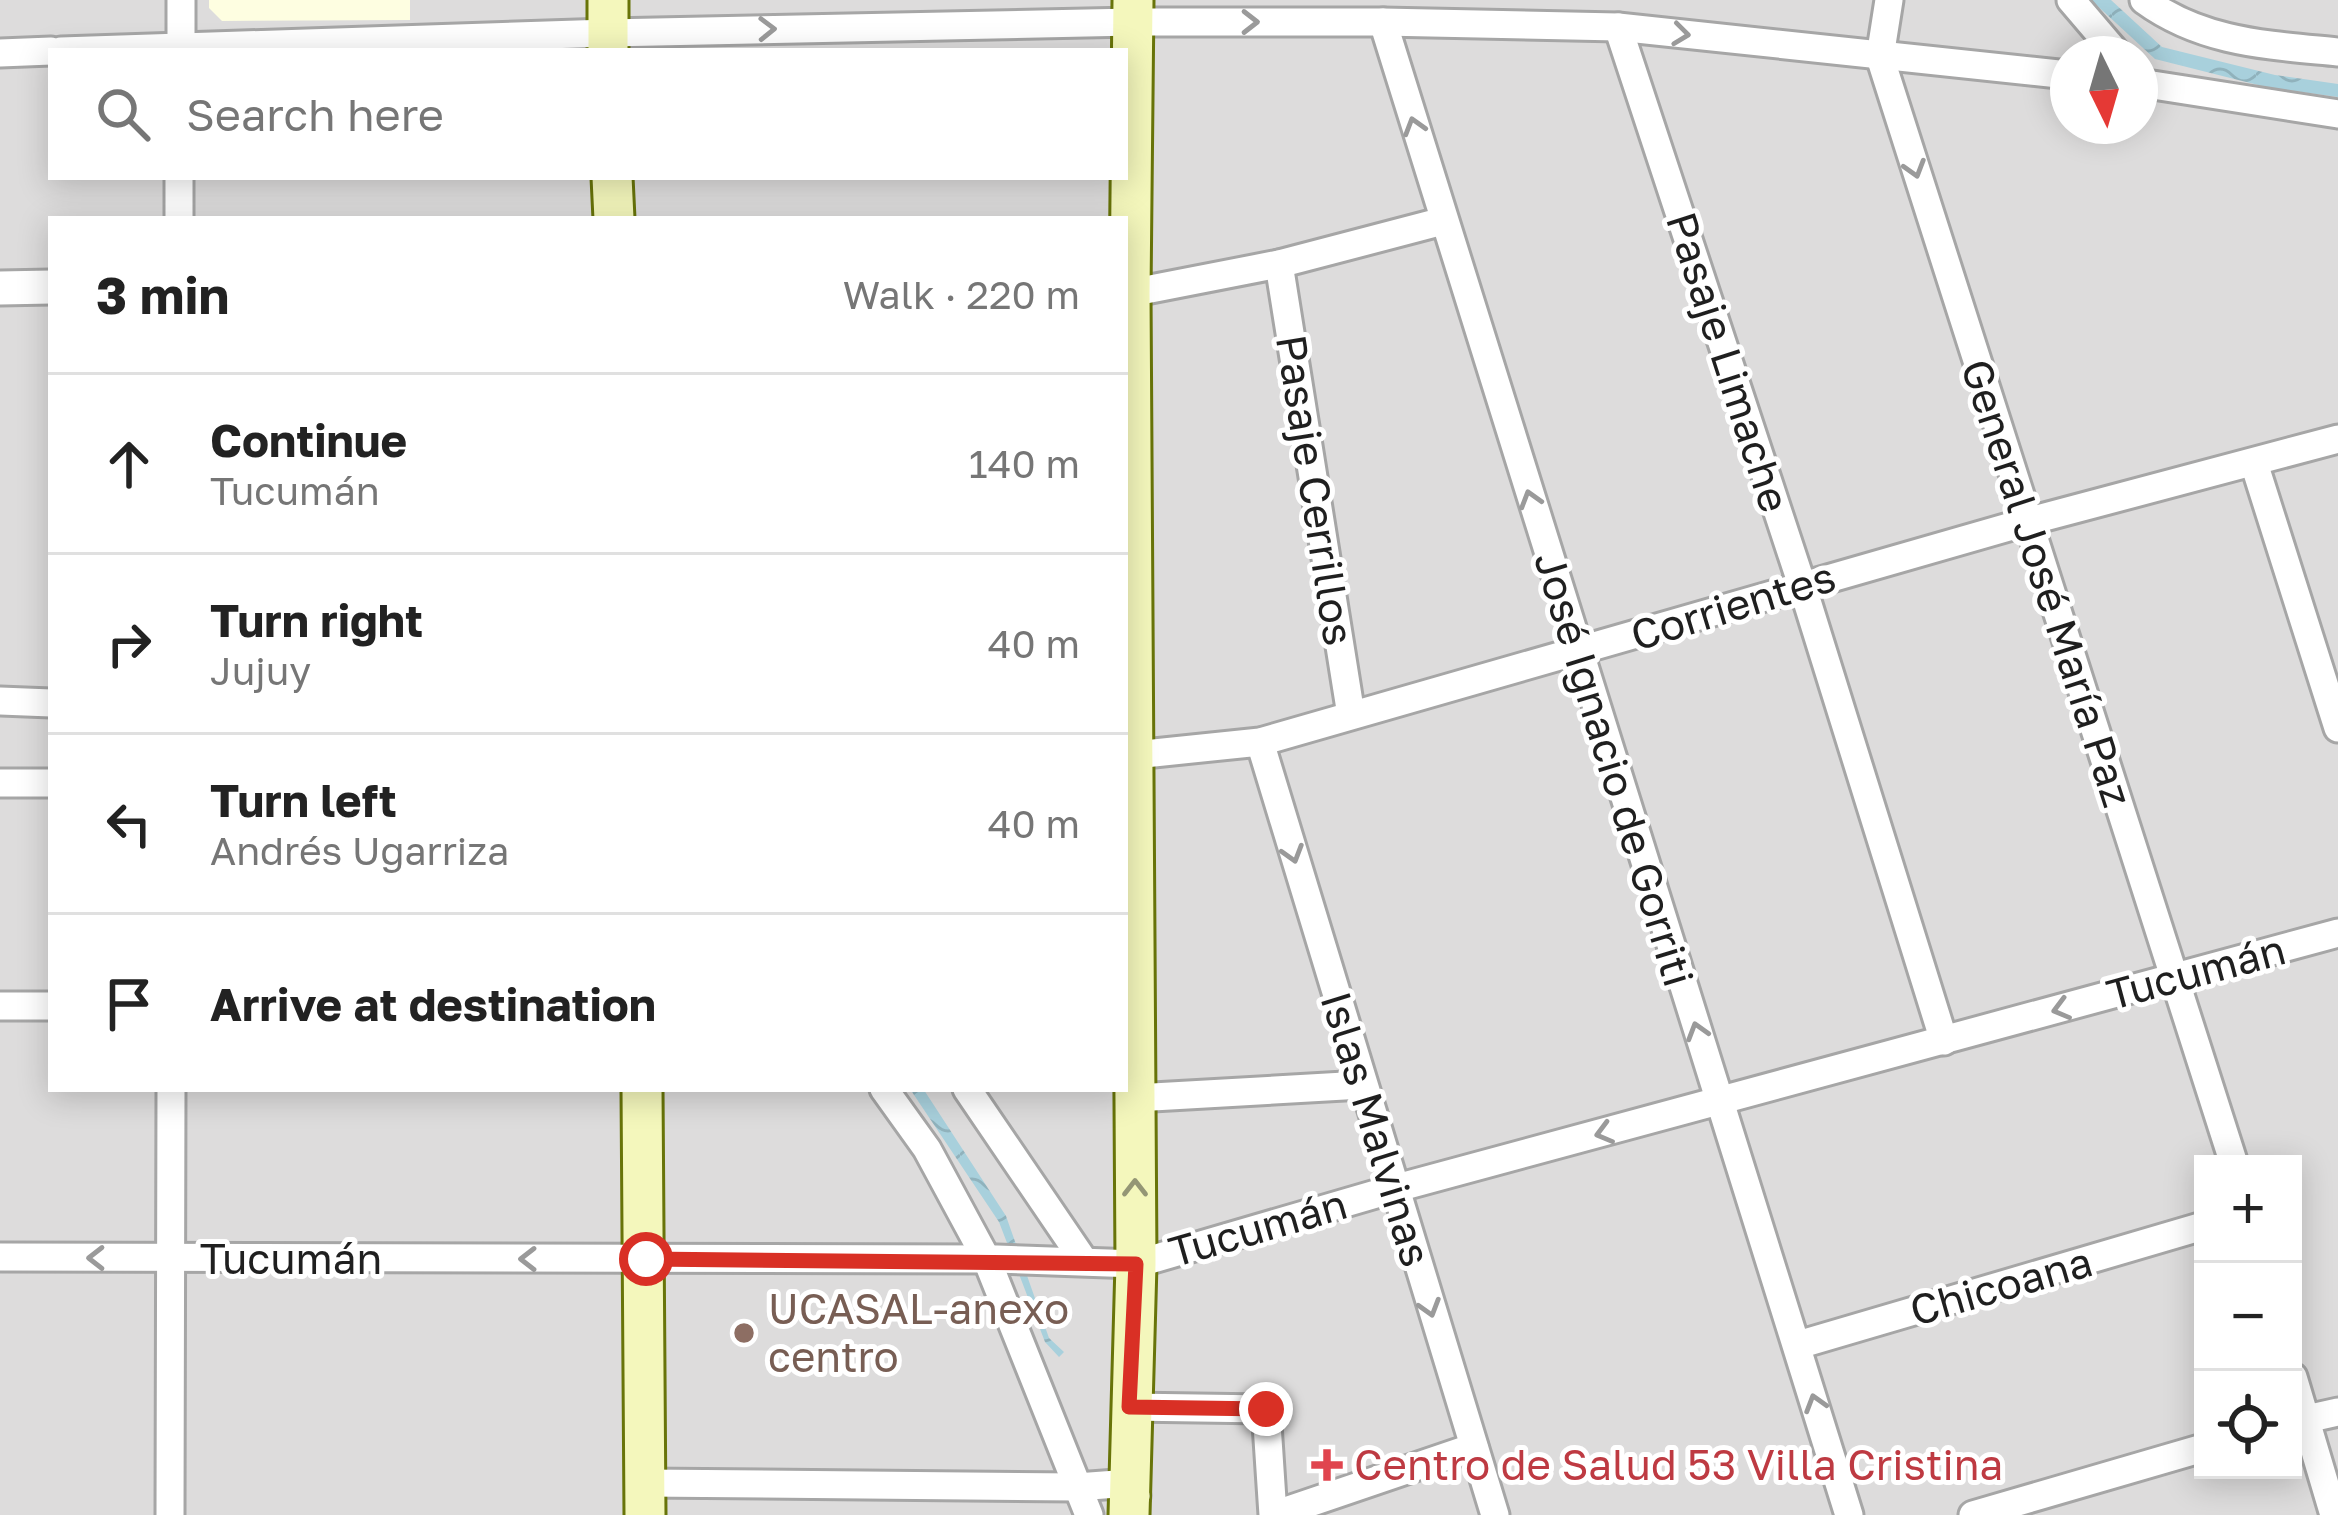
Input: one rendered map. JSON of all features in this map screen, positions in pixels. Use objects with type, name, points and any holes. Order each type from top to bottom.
[{"type":"main road","points":[[1133,11],[1129,756],[1136,1264],[1129,1407],[1134,1504]]},
{"type":"main road","points":[[612,180],[614,216]]},
{"type":"main road","points":[[642,1092],[645,1499]]},
{"type":"street","points":[[181,0],[181,48]]},
{"type":"street","name":"General José María Paz","points":[[1889,0],[1880,57],[2231,1155]]},
{"type":"street","points":[[2071,0],[2102,36]]},
{"type":"street","points":[[2144,0],[2192,29],[2229,40],[2338,52]]},
{"type":"street","points":[[220,48],[608,28],[1133,11],[1618,27],[2050,74]]},
{"type":"street","name":"José Ignacio de Gorriti","points":[[1382,22],[1849,1515]]},
{"type":"street","name":"Pasaje Limache","points":[[1618,27],[1802,585],[1944,1041]]},
{"type":"street","points":[[0,52],[48,51]]},
{"type":"street","points":[[2158,81],[2338,114]]},
{"type":"street","points":[[178,216],[179,180]]},
{"type":"street","points":[[1130,293],[1279,264],[1443,221]]},
{"type":"street","name":"Pasaje Cerrillos","points":[[1279,264],[1351,715]]},
{"type":"street","points":[[0,288],[48,287]]},
{"type":"street","name":"Corrientes","points":[[1129,756],[1260,742],[2026,522],[2338,439]]},
{"type":"street","points":[[2254,463],[2338,728]]},
{"type":"street","points":[[0,701],[48,703]]},
{"type":"street","name":"Islas Malvinas","points":[[1260,742],[1495,1515]]},
{"type":"street","points":[[0,783],[48,783]]},
{"type":"street","name":"Tucumán","points":[[0,1257],[1136,1264],[2338,933]]},
{"type":"street","points":[[0,1006],[48,1006]]},
{"type":"street","points":[[1135,1098],[1362,1085]]},
{"type":"street","points":[[170,1515],[171,1092]]},
{"type":"street","points":[[886,1092],[927,1149],[992,1260],[1089,1515]]},
{"type":"street","points":[[969,1092],[1084,1261]]},
{"type":"street","name":"Chicoana","points":[[1798,1346],[2194,1229]]},
{"type":"street","points":[[1129,1407],[1266,1409],[1274,1515],[1360,1501],[1474,1447]]},
{"type":"street","points":[[2302,1420],[2338,1412]]},
{"type":"street","points":[[2302,1429],[2334,1515]]},
{"type":"street","points":[[1973,1515],[2194,1451]]},
{"type":"street","points":[[645,1499],[1077,1486],[1134,1504]]},
{"type":"shaded area","points":[[0,0],[2338,0],[2338,1515],[0,1515]]},
{"type":"shaded area","points":[[209,0],[410,0],[410,20],[222,21],[209,8]]},
{"type":"water","points":[[2091,0],[2111,0],[2150,36],[2130,36]]},
{"type":"water","points":[[2158,43],[2275,75],[2338,84],[2338,97],[2270,88],[2158,60]]},
{"type":"water","points":[[912,1092],[925,1092],[1006,1216],[1049,1338],[1064,1352],[1059,1357],[1045,1342],[999,1222]]},
{"type":"place","name":"UCASAL-anexo centro","points":[[744,1333]]},
{"type":"place","name":"Centro de Salud 53 Villa Cristina","points":[[1327,1465]]},
{"type":"route","points":[[646,1259],[1136,1264],[1129,1407],[1266,1409]]}]
